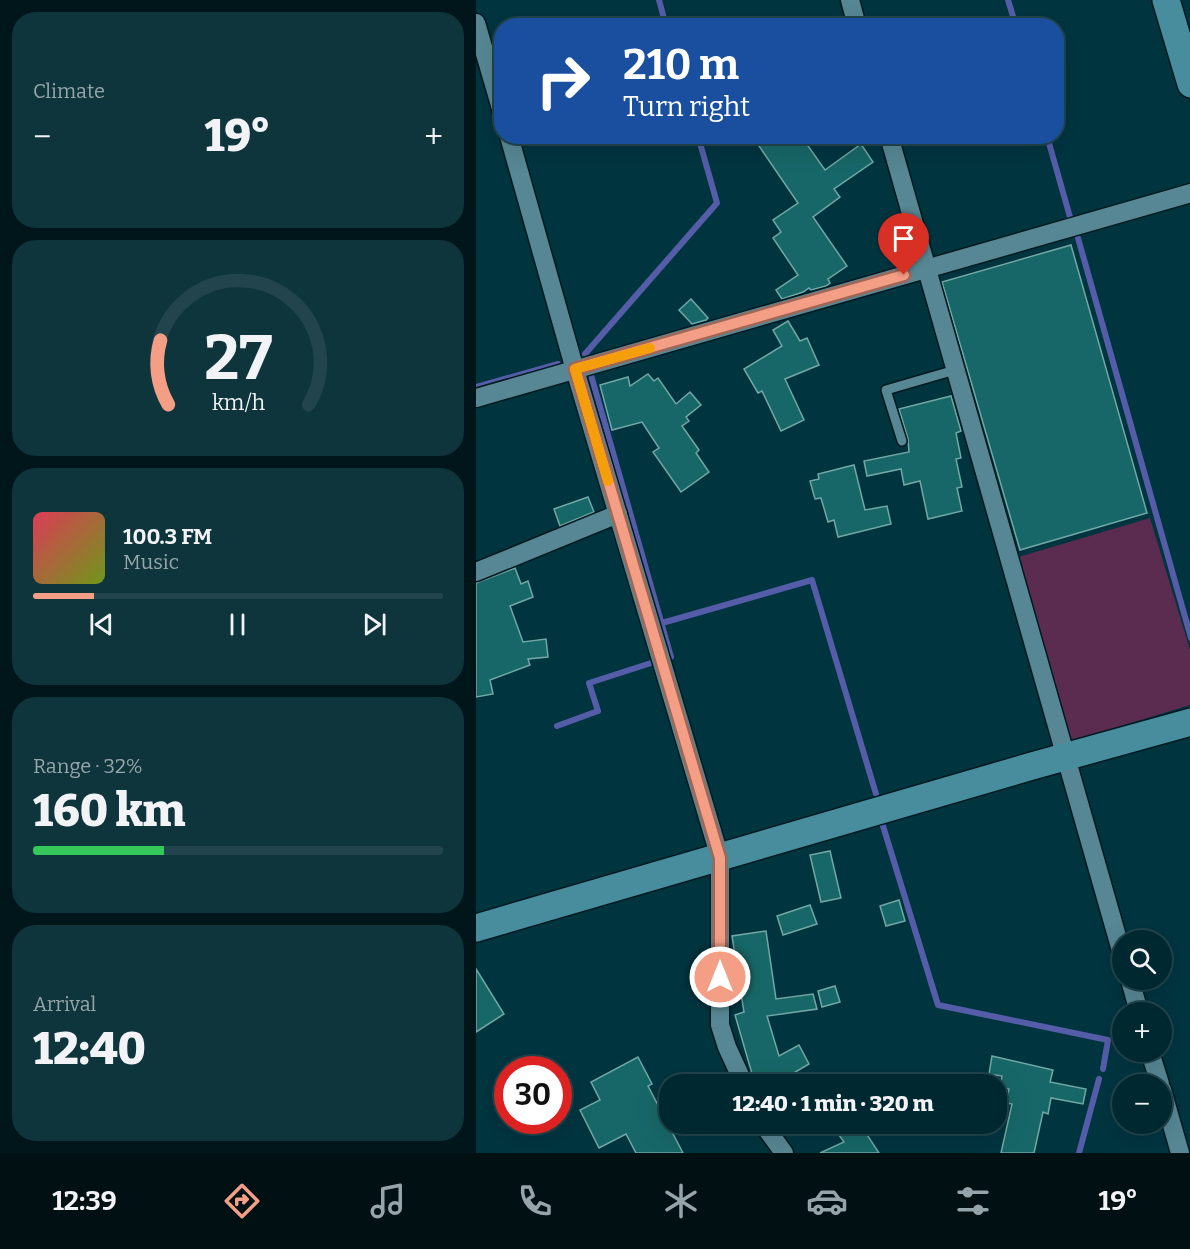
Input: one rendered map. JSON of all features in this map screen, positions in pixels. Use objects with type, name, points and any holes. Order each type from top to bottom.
[{"type":"street","points":[[850,0],[855,18]]},
{"type":"street","points":[[1166,0],[1190,84]]},
{"type":"street","points":[[476,23],[494,85]]},
{"type":"street","points":[[511,144],[575,369],[720,858],[720,1025],[739,1074]]},
{"type":"street","points":[[890,144],[1115,930]]},
{"type":"street","points":[[476,398],[1190,193]]},
{"type":"street","points":[[476,572],[618,514]]},
{"type":"street","points":[[476,928],[1023,768],[1190,722]]},
{"type":"street","points":[[1172,1125],[1180,1153]]},
{"type":"street","points":[[771,1134],[785,1153]]},
{"type":"lane","points":[[902,441],[886,390],[955,370]]},
{"type":"shaded area","points":[[1150,518],[1190,650],[1190,705],[1075,740],[1066,735],[1015,558]]},
{"type":"building","points":[[762,144],[807,144],[825,170],[861,144],[873,162],[834,189],[840,197],[813,217],[847,266],[828,279],[830,283],[826,286],[811,290],[809,288],[782,299],[776,290],[798,275],[773,238],[781,232],[773,220],[798,203],[759,146]]},
{"type":"building","points":[[1071,245],[1147,513],[1020,550],[942,282]]},
{"type":"building","points":[[691,299],[708,318],[706,320],[692,324],[679,310]]},
{"type":"building","points":[[788,321],[800,341],[807,338],[819,365],[785,379],[804,420],[781,431],[762,391],[758,393],[744,369],[782,346],[773,330]]},
{"type":"building","points":[[648,374],[654,381],[658,378],[676,404],[690,392],[701,405],[686,417],[689,421],[682,426],[699,450],[696,453],[709,472],[681,492],[653,452],[659,448],[642,422],[612,430],[600,385],[628,377],[630,386]]},
{"type":"building","points":[[951,396],[961,431],[956,433],[961,458],[956,459],[962,487],[957,488],[962,511],[928,519],[920,481],[904,485],[901,469],[867,476],[864,461],[909,452],[908,439],[899,409]]},
{"type":"building","points":[[854,465],[865,510],[887,506],[891,524],[838,537],[834,520],[828,522],[821,498],[815,499],[810,481],[819,479],[818,474]]},
{"type":"building","points":[[588,497],[594,512],[560,526],[554,509]]},
{"type":"building","points":[[515,568],[521,584],[528,581],[533,597],[510,606],[523,642],[546,639],[548,657],[528,659],[530,665],[490,680],[493,694],[476,697],[476,583]]},
{"type":"building","points":[[830,851],[841,898],[821,902],[810,855]]},
{"type":"building","points":[[899,900],[905,921],[886,926],[880,906]]},
{"type":"building","points":[[810,905],[817,924],[783,935],[777,916]]},
{"type":"building","points":[[766,931],[776,999],[813,994],[817,1009],[767,1016],[779,1056],[799,1045],[809,1064],[792,1074],[752,1074],[735,1015],[744,1012],[738,975],[731,975],[731,955],[735,955],[732,936]]},
{"type":"building","points":[[476,969],[504,1014],[476,1032]]},
{"type":"building","points":[[835,986],[840,1002],[822,1007],[818,991]]},
{"type":"building","points":[[992,1056],[1053,1070],[1050,1082],[1086,1089],[1083,1104],[1051,1098],[1048,1114],[1043,1112],[1034,1153],[1001,1153],[1012,1104],[1007,1103],[1009,1089],[1007,1089],[1007,1074],[989,1074]]},
{"type":"building","points":[[638,1057],[652,1084],[648,1086],[659,1107],[659,1134],[673,1134],[683,1153],[636,1153],[626,1134],[599,1148],[580,1110],[600,1100],[591,1082]]},
{"type":"building","points":[[838,1134],[867,1134],[879,1153],[820,1153],[844,1142]]},
{"type":"waterway","points":[[659,0],[664,18]]},
{"type":"waterway","points":[[1008,0],[1014,18]]},
{"type":"waterway","points":[[585,354],[717,203],[700,144]]},
{"type":"waterway","points":[[1049,144],[1070,217]]},
{"type":"waterway","points":[[1078,238],[1191,638]]},
{"type":"waterway","points":[[476,387],[558,364]]},
{"type":"waterway","points":[[591,375],[671,657]]},
{"type":"waterway","points":[[662,623],[812,580],[876,794]]},
{"type":"waterway","points":[[557,726],[598,711],[589,683],[651,663]]},
{"type":"waterway","points":[[883,826],[938,1005],[1108,1040],[1103,1069]]},
{"type":"waterway","points":[[1079,1153],[1099,1079]]},
{"type":"slow traffic","points":[[608,481],[575,369],[650,348]]},
{"type":"route","points":[[720,977],[720,858],[575,369],[904,275]]}]
